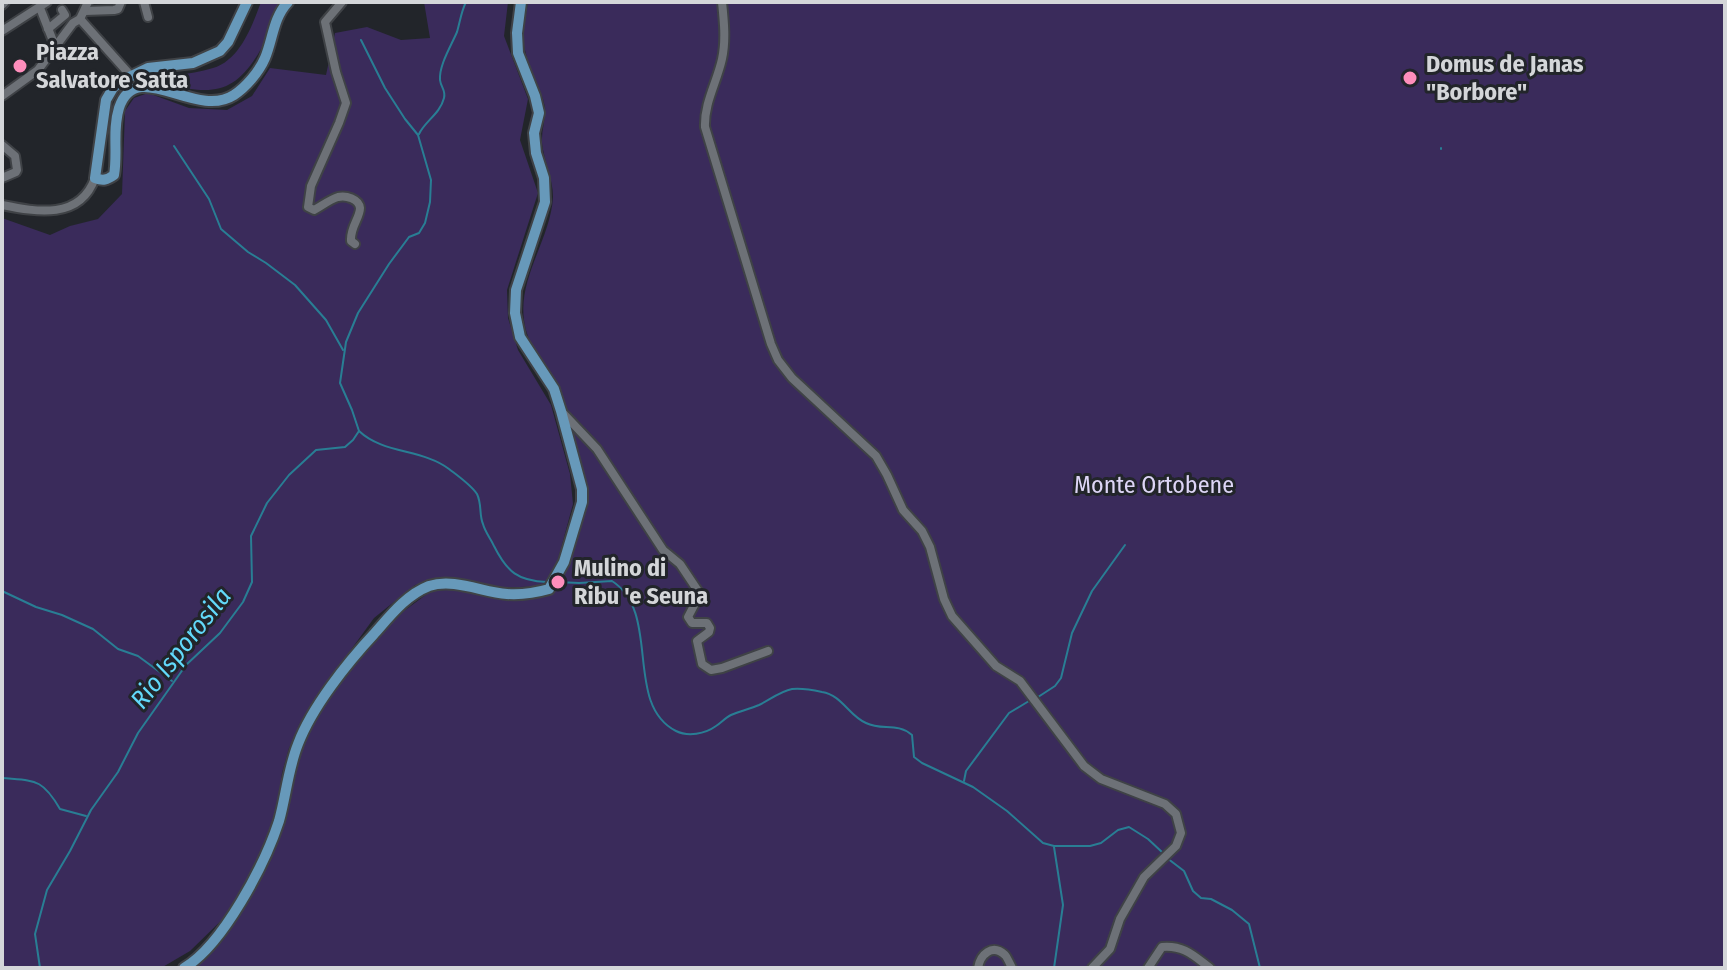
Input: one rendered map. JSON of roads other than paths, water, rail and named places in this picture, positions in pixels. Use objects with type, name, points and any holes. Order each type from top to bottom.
[{"type":"main road","points":[[247,2],[228,42],[220,51],[193,63],[148,68],[113,88],[106,100],[95,178],[102,181],[114,175],[119,109],[130,92],[144,86],[198,101],[218,102],[231,97],[242,89],[264,60],[277,16],[288,2]]},
{"type":"main road","points":[[184,968],[211,946],[224,928],[268,851],[303,733],[352,657],[390,616],[408,598],[429,586],[449,583],[520,595],[549,589],[564,562],[582,502],[582,489],[554,389],[520,337],[515,313],[516,290],[545,202],[544,178],[534,133],[539,113],[518,53],[521,2]]},
{"type":"street","points":[[2,96],[38,70],[85,11],[118,9],[121,2]]},
{"type":"street","points":[[144,2],[148,17]]},
{"type":"street","points":[[342,2],[325,22],[346,103],[311,186],[308,207],[314,210],[339,197],[356,201],[360,211],[350,233],[351,241],[355,244]]},
{"type":"street","points":[[722,2],[723,54],[706,107],[705,127],[778,360],[792,378],[876,456],[903,510],[922,531],[930,547],[944,599],[952,616],[996,666],[1028,690],[1084,766],[1101,779],[1165,804],[1176,814],[1181,833],[1176,846],[1144,877],[1120,919],[1110,949],[1092,968]]},
{"type":"street","points":[[2,31],[41,4],[55,46]]},
{"type":"street","points":[[48,29],[65,15],[62,10]]},
{"type":"street","points":[[85,11],[131,76]]},
{"type":"street","points":[[2,145],[15,156],[17,170],[2,178]]},
{"type":"street","points":[[2,205],[54,211],[65,208],[89,193],[95,178]]},
{"type":"street","points":[[561,411],[597,449],[663,550],[680,564],[694,582],[700,594],[688,617],[692,623],[707,623],[710,628],[697,641],[702,664],[711,670],[768,651]]},
{"type":"street","points":[[1148,968],[1162,947],[1174,946],[1186,950],[1210,968]]},
{"type":"street","points":[[978,968],[979,960],[986,952],[997,951],[1006,956],[1012,968]]},
{"type":"waterway","points":[[419,134],[442,104],[441,68],[466,2]]},
{"type":"waterway","name":"Rio Isporosila","points":[[40,968],[35,934],[47,890],[138,733],[186,665],[220,633],[243,602],[252,582],[251,536],[267,503],[289,475],[316,450],[345,447],[359,431],[340,383],[346,342],[358,313],[389,264],[409,237],[419,233],[425,223],[431,180],[418,135],[385,88],[361,40]]},
{"type":"waterway","points":[[174,146],[209,199],[221,229],[295,285],[326,320],[343,350]]},
{"type":"waterway","points":[[359,431],[380,444],[427,458],[449,469],[477,494],[484,527],[509,569],[528,580],[547,582]]},
{"type":"waterway","points":[[1035,699],[1055,686],[1061,678],[1072,633],[1092,591],[1125,545]]},
{"type":"waterway","points":[[557,582],[612,581],[627,596],[636,614],[651,701],[660,718],[676,731],[691,734],[707,731],[731,715],[788,690],[822,692],[835,697],[866,723],[895,728],[912,735],[914,757],[973,787],[1007,811],[1043,843],[1090,846],[1129,827],[1163,853]]},
{"type":"waterway","points":[[2,591],[93,629],[118,649],[138,656],[172,681]]},
{"type":"waterway","points":[[964,781],[966,771],[1009,713],[1029,701]]},
{"type":"waterway","points":[[2,778],[37,783],[60,809],[86,816]]},
{"type":"waterway","points":[[1054,847],[1063,905],[1054,968]]},
{"type":"waterway","points":[[1167,858],[1184,871],[1193,891],[1201,898],[1211,899],[1232,910],[1249,924],[1260,968]]},
{"type":"place","name":"Piazza Salvatore Satta","points":[[20,66]]},
{"type":"place","name":"Domus de Janas \"Borbore\"","points":[[1410,78]]},
{"type":"place","name":"Mulino di Ribu 'e Seuna","points":[[558,582]]},
{"type":"park label","name":"Monte Ortobene","points":[[1154,485]]}]
